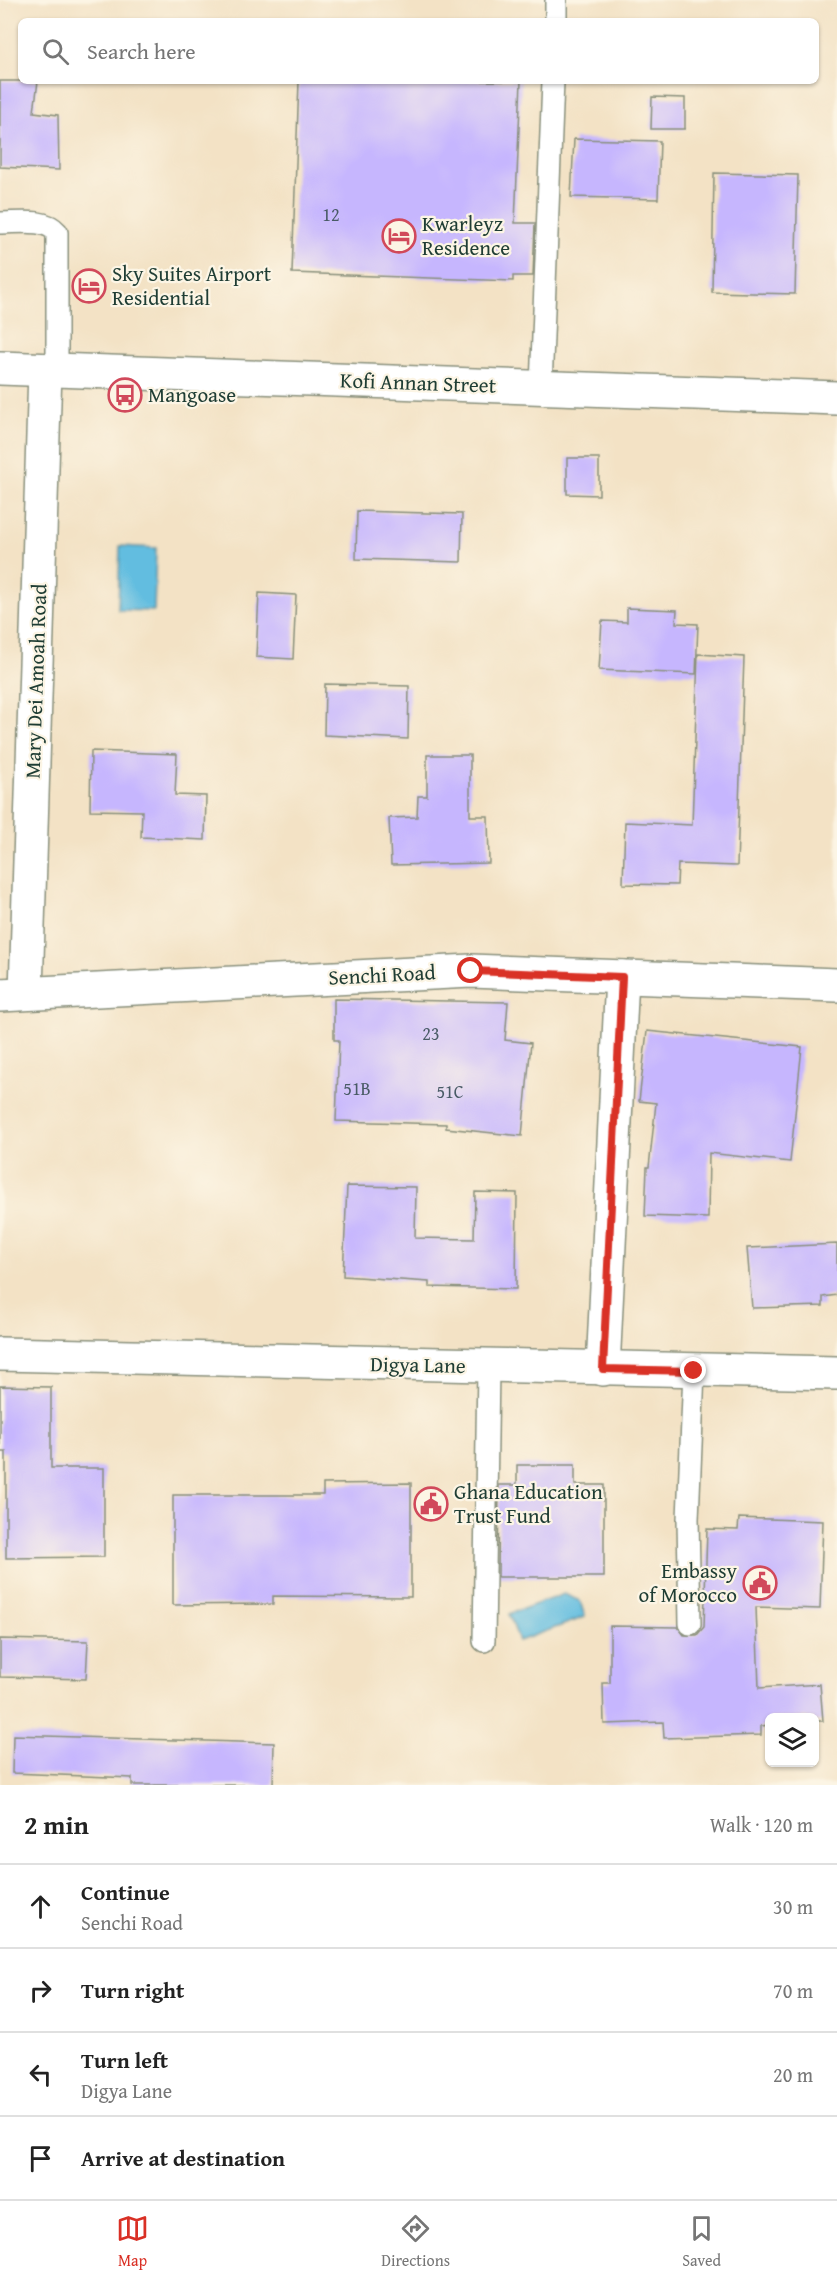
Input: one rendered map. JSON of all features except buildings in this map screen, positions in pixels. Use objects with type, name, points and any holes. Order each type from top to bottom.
[{"type":"street","name":"Kofi Annan Street","points":[[0,368],[837,398]]},
{"type":"street","name":"Mary Dei Amoah Road","points":[[13,993],[51,370]]},
{"type":"street","name":"Senchi Road","points":[[13,993],[471,971],[837,985]]},
{"type":"street","points":[[603,1369],[622,977]]},
{"type":"street","name":"Digya Lane","points":[[0,1354],[488,1367],[837,1373]]},
{"type":"lane","points":[[556,0],[556,18]]},
{"type":"lane","points":[[541,387],[553,84]]},
{"type":"lane","points":[[0,223],[42,223],[52,226],[57,232],[51,370]]},
{"type":"lane","points":[[484,1641],[488,1367]]},
{"type":"lane","points":[[690,1624],[688,1520],[694,1371]]},
{"type":"water","points":[[120,546],[156,548],[154,611],[118,610]]},
{"type":"water","points":[[564,1594],[580,1601],[585,1617],[519,1641],[509,1614]]},
{"type":"place","name":"Kwarleyz Residence","points":[[399,236]]},
{"type":"place","name":"Sky Suites Airport Residential","points":[[89,286]]},
{"type":"place","name":"Mangoase","points":[[125,395]]},
{"type":"place","name":"Ghana Education Trust Fund","points":[[431,1504]]},
{"type":"place","name":"Embassy of Morocco","points":[[760,1583]]},
{"type":"route","points":[[471,971],[622,977],[603,1369],[694,1371]]}]
